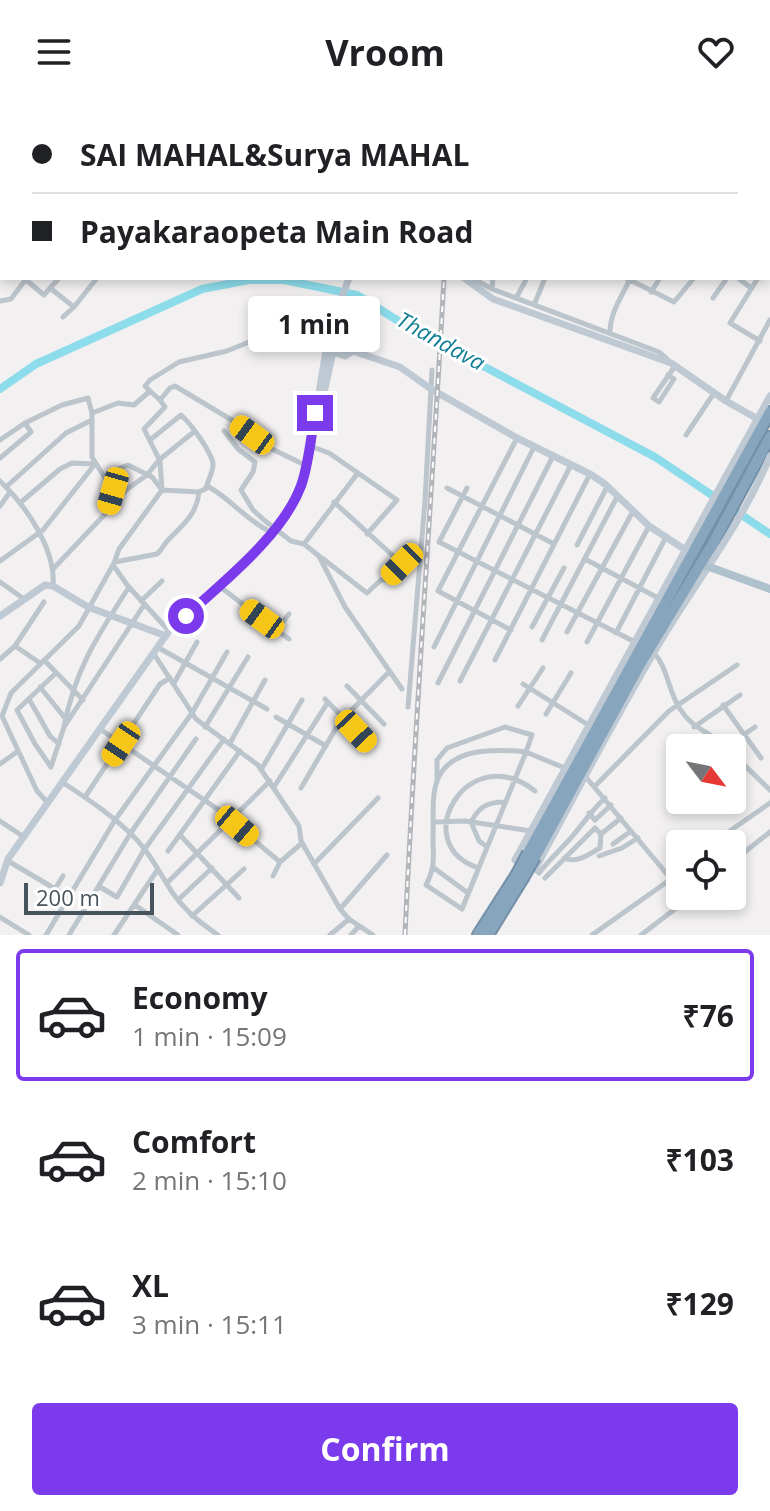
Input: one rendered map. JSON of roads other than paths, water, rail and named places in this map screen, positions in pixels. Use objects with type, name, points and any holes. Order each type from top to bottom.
[{"type":"highway","points":[[533,860],[689,551],[770,412]]},
{"type":"highway","points":[[478,935],[533,860],[638,668],[716,549],[758,471],[770,437]]},
{"type":"highway","points":[[490,934],[520,876]]},
{"type":"main road","points":[[704,565],[770,589]]},
{"type":"street","points":[[0,301],[11,299],[22,280]]},
{"type":"street","points":[[24,280],[44,295],[57,280]]},
{"type":"street","points":[[63,317],[95,280]]},
{"type":"street","points":[[0,883],[8,861],[24,837],[167,634],[252,555],[290,509],[307,466],[330,330],[348,280]]},
{"type":"street","points":[[467,280],[493,299],[610,333],[659,352],[714,393],[756,418]]},
{"type":"street","points":[[476,280],[536,310],[673,364]]},
{"type":"street","points":[[492,289],[493,280]]},
{"type":"street","points":[[516,298],[526,280]]},
{"type":"street","points":[[536,310],[544,280]]},
{"type":"street","points":[[610,333],[610,323],[629,280]]},
{"type":"street","points":[[631,280],[674,302],[692,280]]},
{"type":"street","points":[[651,292],[659,280]]},
{"type":"street","points":[[713,298],[726,280]]},
{"type":"street","points":[[741,280],[751,288]]},
{"type":"street","points":[[757,280],[730,323],[760,341]]},
{"type":"street","points":[[50,288],[74,307]]},
{"type":"street","points":[[48,803],[37,791],[2,716],[11,693],[79,626],[114,564],[119,549],[162,490],[159,460],[144,429],[165,407],[145,386],[179,362],[227,351],[276,331],[292,320],[320,323]]},
{"type":"street","points":[[726,401],[770,320]]},
{"type":"street","points":[[316,408],[321,406],[333,352],[345,356],[353,351],[367,354],[400,367],[431,389],[517,438],[590,474],[632,513],[689,551],[515,860],[533,860]]},
{"type":"street","points":[[668,375],[674,379],[659,402],[653,398],[673,364]]},
{"type":"street","points":[[408,707],[432,370]]},
{"type":"street","points":[[160,400],[175,386],[235,422],[270,448],[307,466]]},
{"type":"street","points":[[0,506],[8,490],[66,433],[118,403],[134,405],[150,391]]},
{"type":"street","points":[[686,435],[714,393]]},
{"type":"street","points":[[740,459],[756,418],[770,396]]},
{"type":"street","points":[[0,440],[25,423],[62,405],[88,398],[92,416],[92,457],[113,491],[107,512]]},
{"type":"street","points":[[114,564],[157,554],[189,520],[214,467],[195,431],[181,415],[150,440]]},
{"type":"street","points":[[0,458],[31,432],[25,423]]},
{"type":"street","points":[[54,568],[126,490],[195,431]]},
{"type":"street","points":[[224,431],[238,449],[255,462],[253,472],[241,490],[253,510],[273,530],[291,541],[304,544],[367,593],[402,564],[334,502]]},
{"type":"street","points":[[511,630],[438,591],[517,438]]},
{"type":"street","points":[[310,446],[329,453],[397,500],[367,534]]},
{"type":"street","points":[[434,647],[534,447]]},
{"type":"street","points":[[438,683],[553,456]]},
{"type":"street","points":[[758,471],[770,456]]},
{"type":"street","points":[[20,503],[60,469],[72,463],[95,464]]},
{"type":"street","points":[[0,561],[38,533],[75,493],[95,464]]},
{"type":"street","points":[[107,478],[128,465],[147,475],[162,490],[203,490],[209,487],[227,498],[256,525],[273,530]]},
{"type":"street","points":[[460,681],[571,465]]},
{"type":"street","points":[[304,544],[357,474]]},
{"type":"street","points":[[495,660],[590,474]]},
{"type":"street","points":[[0,481],[20,503],[38,533],[54,568],[53,586]]},
{"type":"street","points":[[577,545],[607,487]]},
{"type":"street","points":[[447,488],[554,544]]},
{"type":"street","points":[[467,488],[439,542],[636,643]]},
{"type":"street","points":[[542,640],[617,497]]},
{"type":"street","points":[[567,632],[632,513]]},
{"type":"street","points":[[587,642],[649,526]]},
{"type":"street","points":[[616,633],[666,537]]},
{"type":"street","points":[[319,556],[345,607],[402,689]]},
{"type":"street","points":[[585,559],[660,599]]},
{"type":"street","points":[[114,564],[167,634]]},
{"type":"street","points":[[533,860],[585,776],[704,565]]},
{"type":"street","points":[[532,627],[564,568]]},
{"type":"street","points":[[64,727],[133,623],[142,603],[162,581]]},
{"type":"street","points":[[1,584],[24,599]]},
{"type":"street","points":[[0,616],[45,585],[53,586],[88,607],[167,634]]},
{"type":"street","points":[[219,586],[289,639]]},
{"type":"street","points":[[55,674],[17,710],[51,767],[86,655],[129,587]]},
{"type":"street","points":[[0,659],[15,646],[44,602]]},
{"type":"street","points":[[277,630],[289,614]]},
{"type":"street","points":[[85,797],[160,684],[172,681],[197,642]]},
{"type":"street","points":[[15,646],[42,662],[83,700]]},
{"type":"street","points":[[156,651],[186,663],[267,709]]},
{"type":"street","points":[[156,651],[192,713],[205,727],[240,751],[272,784],[299,826],[302,843],[340,909],[373,935]]},
{"type":"street","points":[[46,935],[115,820],[192,713],[227,652]]},
{"type":"street","points":[[654,653],[663,663],[678,706],[694,727],[712,734]]},
{"type":"street","points":[[205,727],[248,657]]},
{"type":"street","points":[[595,786],[669,711],[737,665]]},
{"type":"street","points":[[518,706],[543,668]]},
{"type":"street","points":[[301,788],[344,718],[389,672]]},
{"type":"street","points":[[546,714],[571,673]]},
{"type":"street","points":[[99,887],[117,897],[144,850],[227,741],[265,680]]},
{"type":"street","points":[[523,684],[590,726]]},
{"type":"street","points":[[347,686],[384,724]]},
{"type":"street","points":[[40,687],[66,719]]},
{"type":"street","points":[[694,727],[740,695]]},
{"type":"street","points":[[29,699],[50,736],[60,745]]},
{"type":"street","points":[[261,770],[302,700]]},
{"type":"street","points":[[167,883],[272,784],[307,735],[326,701],[368,744]]},
{"type":"street","points":[[723,705],[744,734],[755,727]]},
{"type":"street","points":[[276,717],[326,746]]},
{"type":"street","points":[[505,727],[532,735],[526,752],[504,802],[462,909],[426,885],[434,868],[437,760],[442,751],[462,741],[505,727]]},
{"type":"street","points":[[99,729],[232,820],[280,862]]},
{"type":"street","points":[[746,737],[761,758]]},
{"type":"street","points":[[69,935],[130,834],[196,739]]},
{"type":"street","points":[[437,782],[451,764],[482,750],[526,752],[567,769]]},
{"type":"street","points":[[0,764],[18,751]]},
{"type":"street","points":[[168,851],[240,751]]},
{"type":"street","points":[[746,767],[770,790]]},
{"type":"street","points":[[478,868],[455,856],[450,844],[446,823],[452,801],[461,791],[491,775],[514,779],[535,791]]},
{"type":"street","points":[[585,776],[666,871]]},
{"type":"street","points":[[62,782],[130,834],[158,868],[178,900],[214,934]]},
{"type":"street","points":[[314,864],[378,798]]},
{"type":"street","points":[[533,860],[539,873],[605,798]]},
{"type":"street","points":[[471,822],[483,806],[491,802],[504,802]]},
{"type":"street","points":[[731,830],[770,803]]},
{"type":"street","points":[[545,878],[611,805]]},
{"type":"street","points":[[564,858],[568,861],[581,859],[600,848],[601,834],[589,813]]},
{"type":"street","points":[[601,834],[621,818]]},
{"type":"street","points":[[0,821],[24,837]]},
{"type":"street","points":[[433,822],[471,822],[532,831]]},
{"type":"street","points":[[471,822],[479,841],[487,846]]},
{"type":"street","points":[[613,844],[631,831]]},
{"type":"street","points":[[746,851],[770,832]]},
{"type":"street","points":[[180,835],[239,898]]},
{"type":"street","points":[[599,856],[638,838]]},
{"type":"street","points":[[273,876],[280,862],[302,843]]},
{"type":"street","points":[[340,909],[387,855]]},
{"type":"street","points":[[8,861],[69,897]]},
{"type":"street","points":[[126,935],[116,932],[158,868]]},
{"type":"street","points":[[178,900],[212,868]]},
{"type":"street","points":[[434,868],[468,893]]},
{"type":"street","points":[[192,916],[244,869]]},
{"type":"street","points":[[55,889],[63,876]]},
{"type":"street","points":[[592,935],[666,882]]},
{"type":"street","points":[[135,905],[178,935]]},
{"type":"street","points":[[641,935],[674,910]]},
{"type":"street","points":[[0,917],[29,935]]},
{"type":"street","points":[[330,935],[349,919]]},
{"type":"street","points":[[351,935],[359,926]]},
{"type":"waterway","name":"Thandava","points":[[0,389],[36,364],[202,289],[249,280],[284,280],[357,295],[400,322],[655,457],[770,534]]},
{"type":"railway","points":[[405,935],[444,280]]}]
